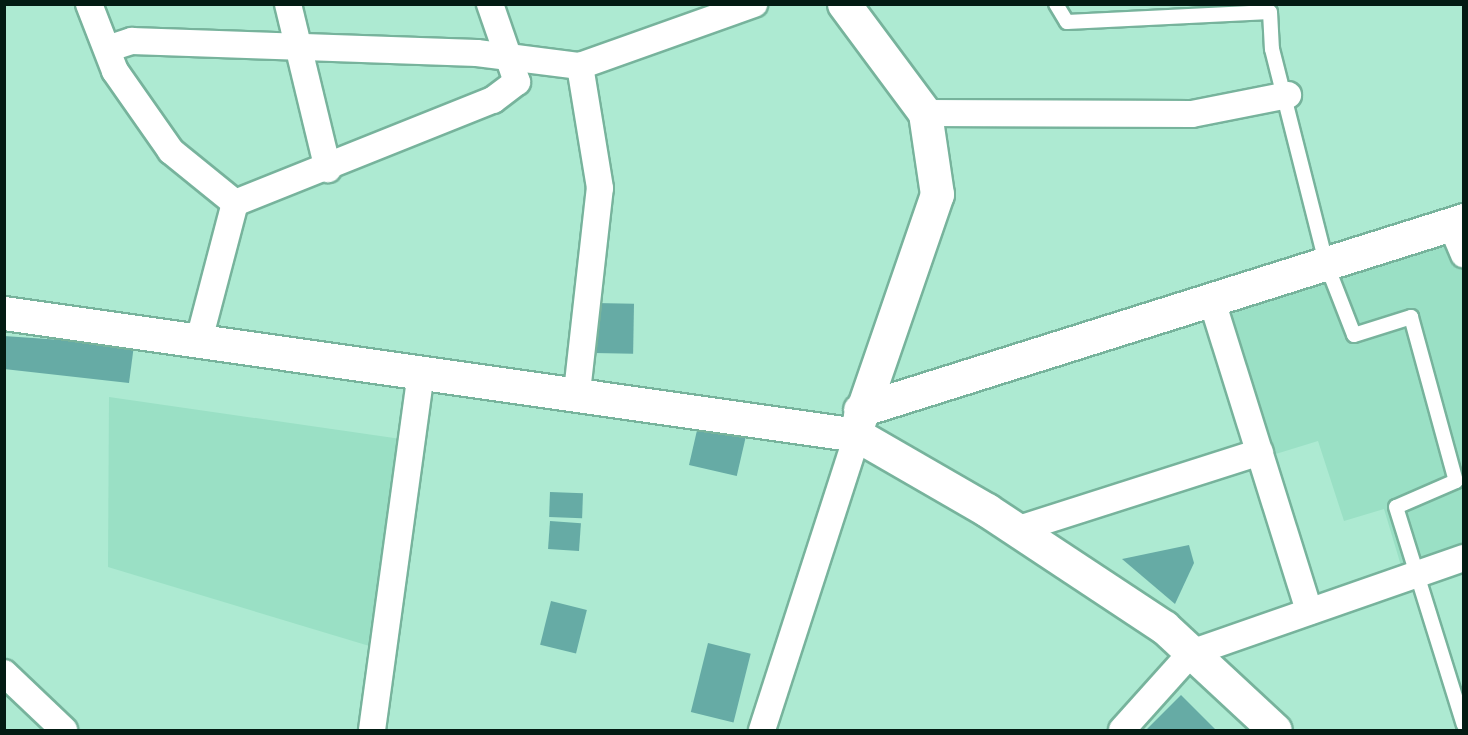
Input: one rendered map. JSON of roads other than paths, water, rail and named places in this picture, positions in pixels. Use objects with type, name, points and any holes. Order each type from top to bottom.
[{"type":"main road","points":[[847,6],[925,113],[938,194],[858,422]]},
{"type":"main road","points":[[4,313],[577,392],[858,422],[1212,301],[1457,222]]},
{"type":"main road","points":[[858,422],[1164,627],[1275,730]]},
{"type":"street","points":[[89,4],[96,31],[110,48],[114,71],[171,151],[235,203]]},
{"type":"street","points":[[288,4],[328,169]]},
{"type":"street","points":[[235,203],[328,169],[493,100],[517,82],[490,4]]},
{"type":"street","points":[[110,48],[132,41],[298,49],[477,53],[508,60],[580,66],[693,13],[754,4]]},
{"type":"street","points":[[577,392],[600,188],[580,66]]},
{"type":"street","points":[[925,113],[1192,114],[1288,95]]},
{"type":"street","points":[[199,340],[235,203]]},
{"type":"street","points":[[1457,222],[1464,254]]},
{"type":"street","points":[[1212,301],[1309,611]]},
{"type":"street","points":[[372,730],[421,370]]},
{"type":"street","points":[[762,730],[858,422]]},
{"type":"street","points":[[1016,530],[1260,452]]},
{"type":"street","points":[[1122,730],[1191,652],[1464,558]]},
{"type":"street","points":[[4,673],[64,730]]},
{"type":"lane","points":[[1056,4],[1066,22],[1270,12],[1272,50],[1288,95],[1326,263],[1354,335],[1411,317],[1456,481],[1396,507],[1414,575],[1464,725]]}]
